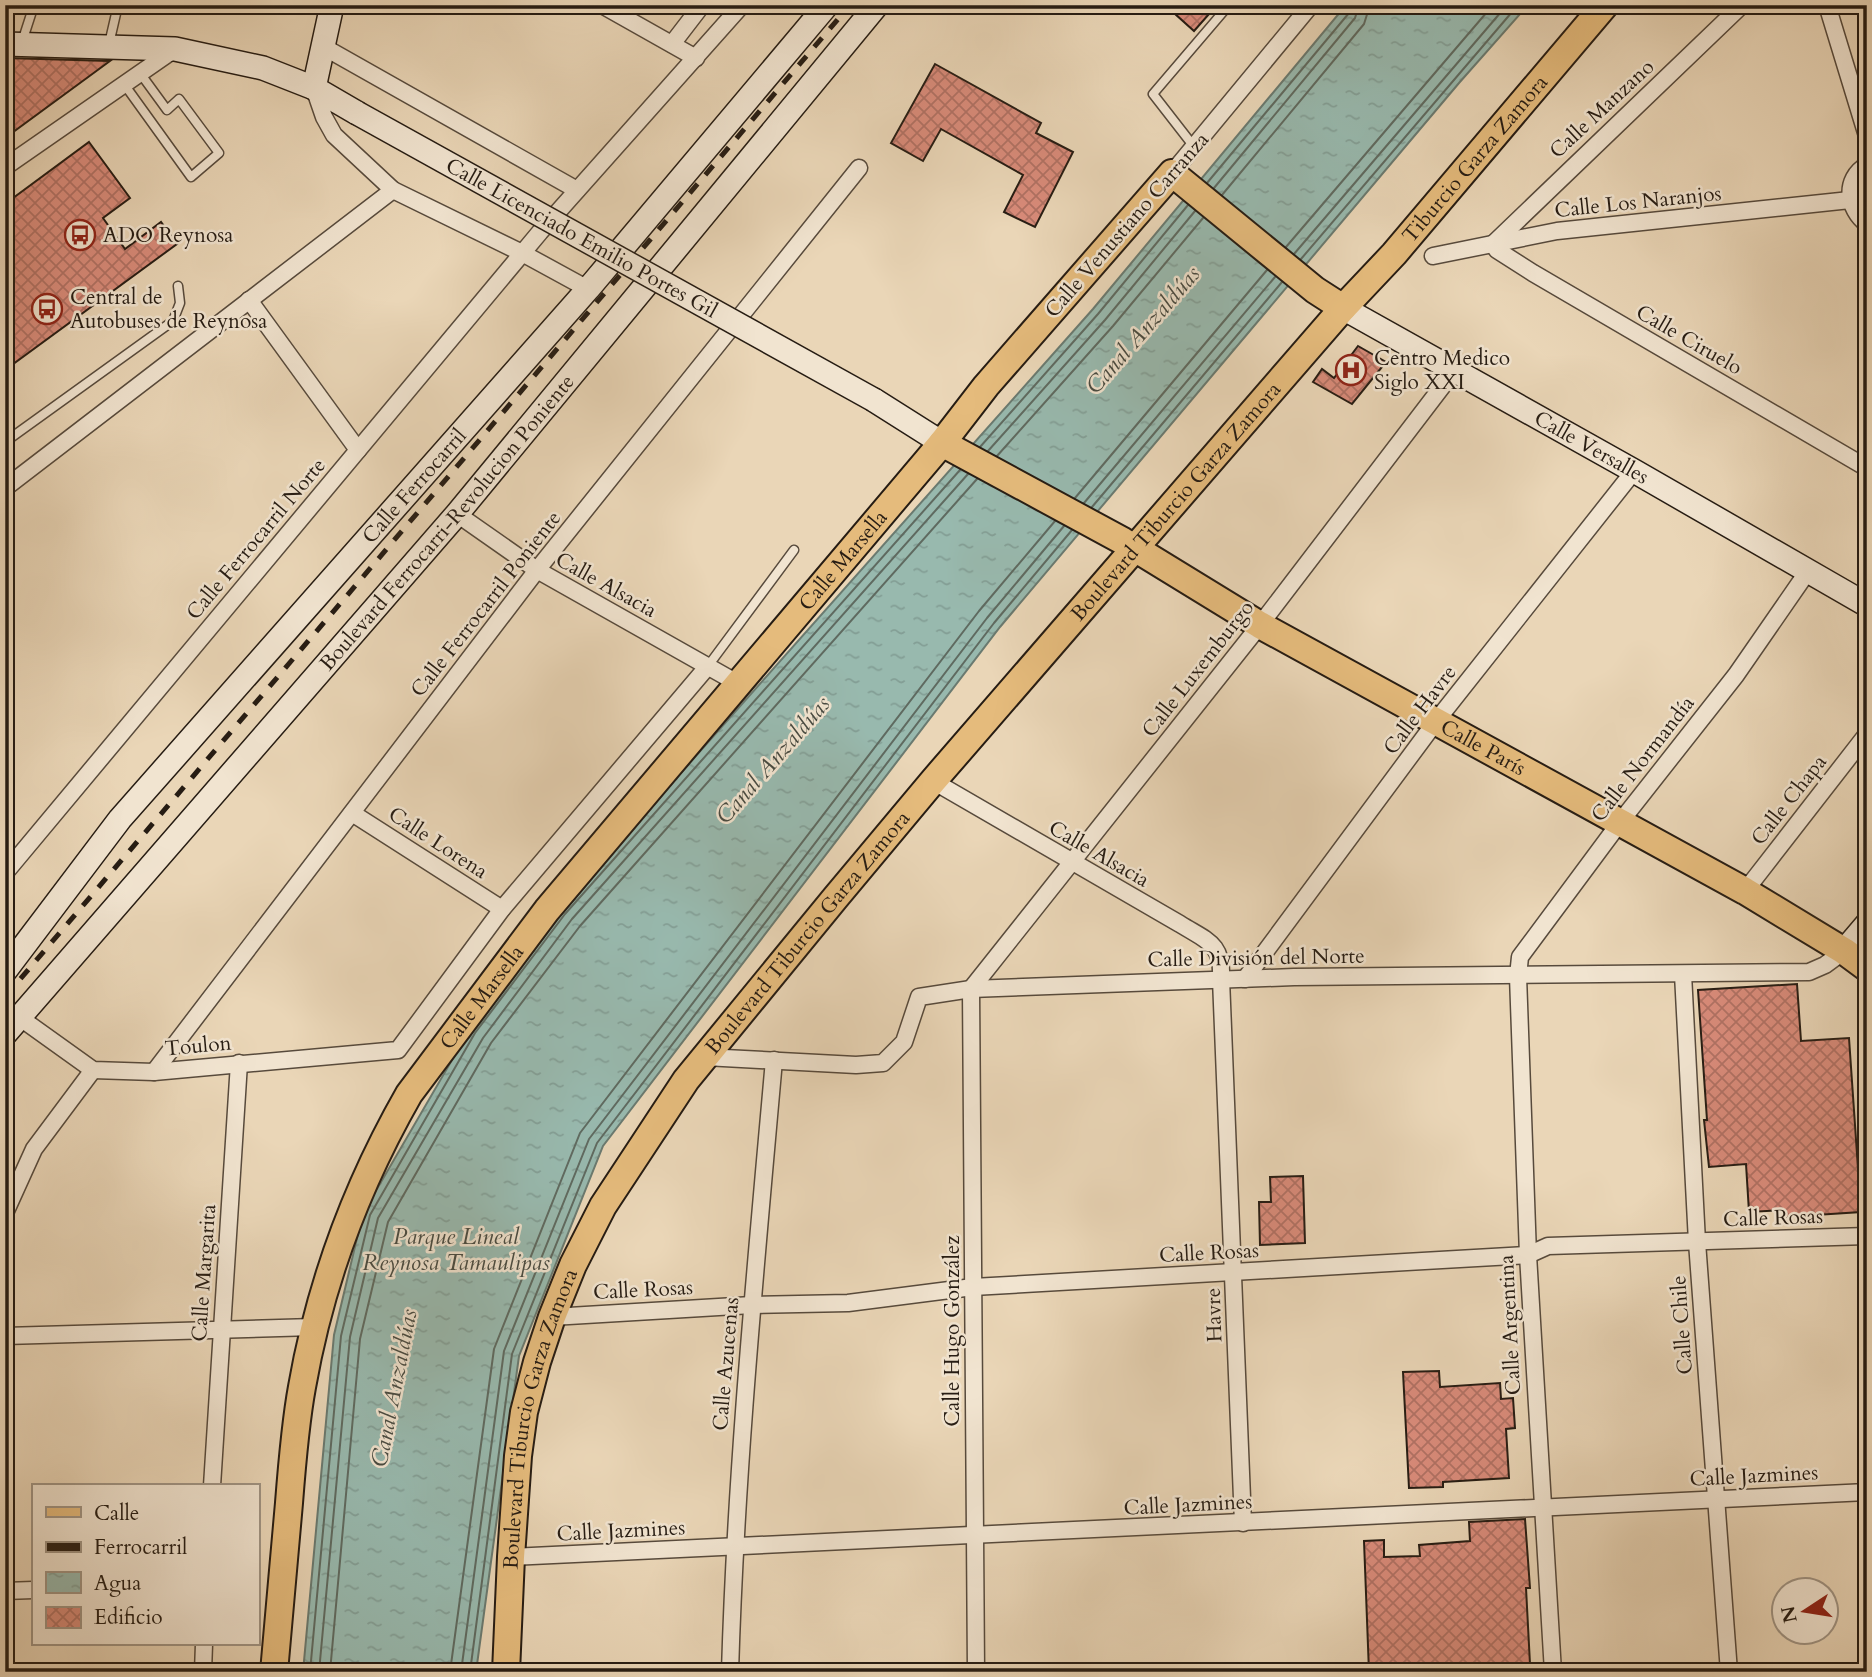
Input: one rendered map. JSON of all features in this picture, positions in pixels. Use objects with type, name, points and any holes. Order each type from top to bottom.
[{"type":"main road","name":"Boulevard Tiburcio Garza Zamora","points":[[506,1672],[518,1456],[524,1412],[552,1317],[573,1265],[603,1206],[686,1080],[1329,299],[1373,254],[1584,5]]},
{"type":"main road","name":"Tiburcio Garza Zamora","points":[[1329,299],[1394,254],[1605,5]]},
{"type":"main road","name":"Calle Versalles","points":[[1179,179],[1329,299]]},
{"type":"main road","name":"Calle Venustiano Carranza","points":[[952,448],[986,386],[1179,179]]},
{"type":"main road","name":"Calle Licenciado Emilio Portes Gil","points":[[952,448],[1129,545]]},
{"type":"main road","name":"Calle Marsella","points":[[275,1672],[295,1429],[314,1327],[330,1268],[361,1191],[408,1094],[547,910],[739,684],[952,448]]},
{"type":"main road","name":"Calle París","points":[[1129,545],[1260,625],[1745,891],[1844,951],[1867,968]]},
{"type":"street","points":[[332,5],[314,88],[324,117],[334,135],[393,190],[589,289]]},
{"type":"street","points":[[602,5],[696,58]]},
{"type":"street","points":[[672,44],[702,5]]},
{"type":"street","points":[[322,46],[577,190],[742,5]]},
{"type":"street","name":"Calle Ferrocarril","points":[[5,971],[120,820],[589,289],[827,5]]},
{"type":"street","name":"Boulevard Ferrocarri-Revolucion Poniente","points":[[12,1025],[457,514],[877,5]]},
{"type":"street","name":"Calle Venustiano Carranza","points":[[1179,179],[1195,148],[1311,5]]},
{"type":"street","name":"Calle Manzano","points":[[1493,244],[1742,5]]},
{"type":"street","points":[[1827,5],[1867,136]]},
{"type":"street","name":"Calle Licenciado Emilio Portes Gil","points":[[13,44],[175,49],[262,68],[314,88],[874,400],[952,448]]},
{"type":"street","points":[[5,167],[175,49]]},
{"type":"street","points":[[1867,165],[1860,169],[1852,183],[1850,200],[1855,212],[1867,224]]},
{"type":"street","name":"Calle Ferrocarril Poniente","points":[[154,1072],[537,570],[859,168]]},
{"type":"street","points":[[5,488],[393,190]]},
{"type":"street","name":"Calle Ferrocarril Norte","points":[[7,866],[577,190]]},
{"type":"street","name":"Calle Los Naranjos","points":[[1433,256],[1557,231],[1850,200]]},
{"type":"street","name":"Calle Ciruelo","points":[[1493,244],[1497,250],[1533,273],[1867,468]]},
{"type":"street","name":"Calle Versalles","points":[[1329,299],[1867,605]]},
{"type":"street","points":[[249,300],[358,450]]},
{"type":"street","name":"Calle Luxemburgo","points":[[971,989],[1260,625],[1454,370]]},
{"type":"street","name":"Calle Havre","points":[[1245,979],[1437,720],[1634,471]]},
{"type":"street","name":"Calle Alsacia","points":[[457,514],[537,570],[739,684]]},
{"type":"street","name":"Calle Normandía","points":[[1518,976],[1520,957],[1621,821],[1737,674],[1808,571]]},
{"type":"street","points":[[502,909],[708,666]]},
{"type":"street","name":"Calle Chapa","points":[[1745,891],[1867,734]]},
{"type":"street","name":"Calle Alsacia","points":[[933,781],[1205,939],[1219,951],[1222,963],[1221,979]]},
{"type":"street","name":"Calle Lorena","points":[[352,813],[502,909]]},
{"type":"street","name":"Toulon","points":[[93,1070],[154,1072],[398,1050],[502,909]]},
{"type":"street","points":[[1844,951],[1867,925]]},
{"type":"street","name":"Calle División del Norte","points":[[705,1057],[856,1065],[883,1063],[904,1042],[919,997],[971,989],[1221,979],[1809,972],[1825,965],[1844,951]]},
{"type":"street","name":"Calle Chile","points":[[1683,974],[1697,1242],[1729,1672]]},
{"type":"street","name":"Calle Argentina","points":[[1518,976],[1528,1255],[1541,1508],[1553,1672]]},
{"type":"street","name":"Havre","points":[[1221,979],[1243,1523]]},
{"type":"street","name":"Calle Hugo González","points":[[971,989],[976,1672]]},
{"type":"street","points":[[5,1213],[34,1149],[93,1070],[12,1025]]},
{"type":"street","name":"Calle Azucenas","points":[[730,1672],[734,1547],[774,1060]]},
{"type":"street","name":"Calle Margarita","points":[[212,1484],[239,1063]]},
{"type":"street","name":"Calle Rosas","points":[[552,1317],[752,1305],[848,1303],[973,1287],[1528,1255],[1548,1247],[1867,1236]]},
{"type":"street","points":[[5,1336],[314,1327]]},
{"type":"street","name":"Calle Jazmines","points":[[511,1558],[1867,1492]]},
{"type":"street","points":[[5,1591],[32,1590]]},
{"type":"street","points":[[203,1672],[204,1646]]},
{"type":"lane","points":[[13,44],[34,5]]},
{"type":"lane","points":[[1195,148],[1153,94],[1229,5]]},
{"type":"lane","points":[[108,47],[116,6]]},
{"type":"lane","points":[[124,84],[191,177],[219,153],[179,99],[167,110],[140,73]]},
{"type":"lane","points":[[5,442],[173,321],[180,303],[178,286]]},
{"type":"lane","points":[[708,666],[794,550]]},
{"type":"water","name":"Parque Lineal Reynosa Tamaulipas","points":[[1346,5],[1528,5],[1459,83],[1000,627],[603,1146],[519,1356],[476,1672],[303,1672],[334,1335],[363,1213],[470,1029],[560,909],[1093,309]]},
{"type":"building","points":[[1165,5],[1217,5],[1194,31]]},
{"type":"building","points":[[5,58],[110,61],[5,138]]},
{"type":"building","points":[[935,64],[1041,123],[1036,133],[1073,152],[1035,227],[1004,212],[1023,175],[941,129],[923,161],[891,143]]},
{"type":"building","name":"Central de Autobuses de Reynosa","points":[[89,142],[130,198],[103,218],[125,249],[161,222],[177,244],[5,370],[5,204]]},
{"type":"building","points":[[1358,346],[1386,362],[1352,404],[1313,382],[1322,369],[1334,378]]},
{"type":"building","points":[[1797,984],[1801,1041],[1849,1038],[1861,1212],[1785,1217],[1785,1210],[1749,1212],[1746,1164],[1709,1167],[1698,990]]},
{"type":"building","points":[[1303,1176],[1305,1243],[1260,1245],[1259,1202],[1271,1202],[1270,1177]]},
{"type":"building","points":[[1439,1371],[1440,1387],[1500,1383],[1501,1399],[1513,1398],[1515,1428],[1506,1429],[1509,1478],[1443,1482],[1443,1487],[1409,1488],[1403,1372]]},
{"type":"building","points":[[1525,1519],[1530,1588],[1526,1588],[1530,1664],[1494,1666],[1495,1672],[1369,1672],[1364,1541],[1384,1540],[1384,1557],[1420,1556],[1419,1545],[1470,1541],[1469,1522]]},
{"type":"railway","points":[[5,997],[850,5]]},
{"type":"place","name":"ADO Reynosa","points":[[80,235]]},
{"type":"place","name":"Central de Autobuses de Reynosa","points":[[47,309]]},
{"type":"place","name":"Centro Medico Siglo XXI","points":[[1351,370]]},
{"type":"water label","name":"Canal Anzaldúas","points":[[1143,330]]},
{"type":"water label","name":"Canal Anzaldúas","points":[[773,760]]},
{"type":"water label","name":"Canal Anzaldúas","points":[[394,1388]]}]
